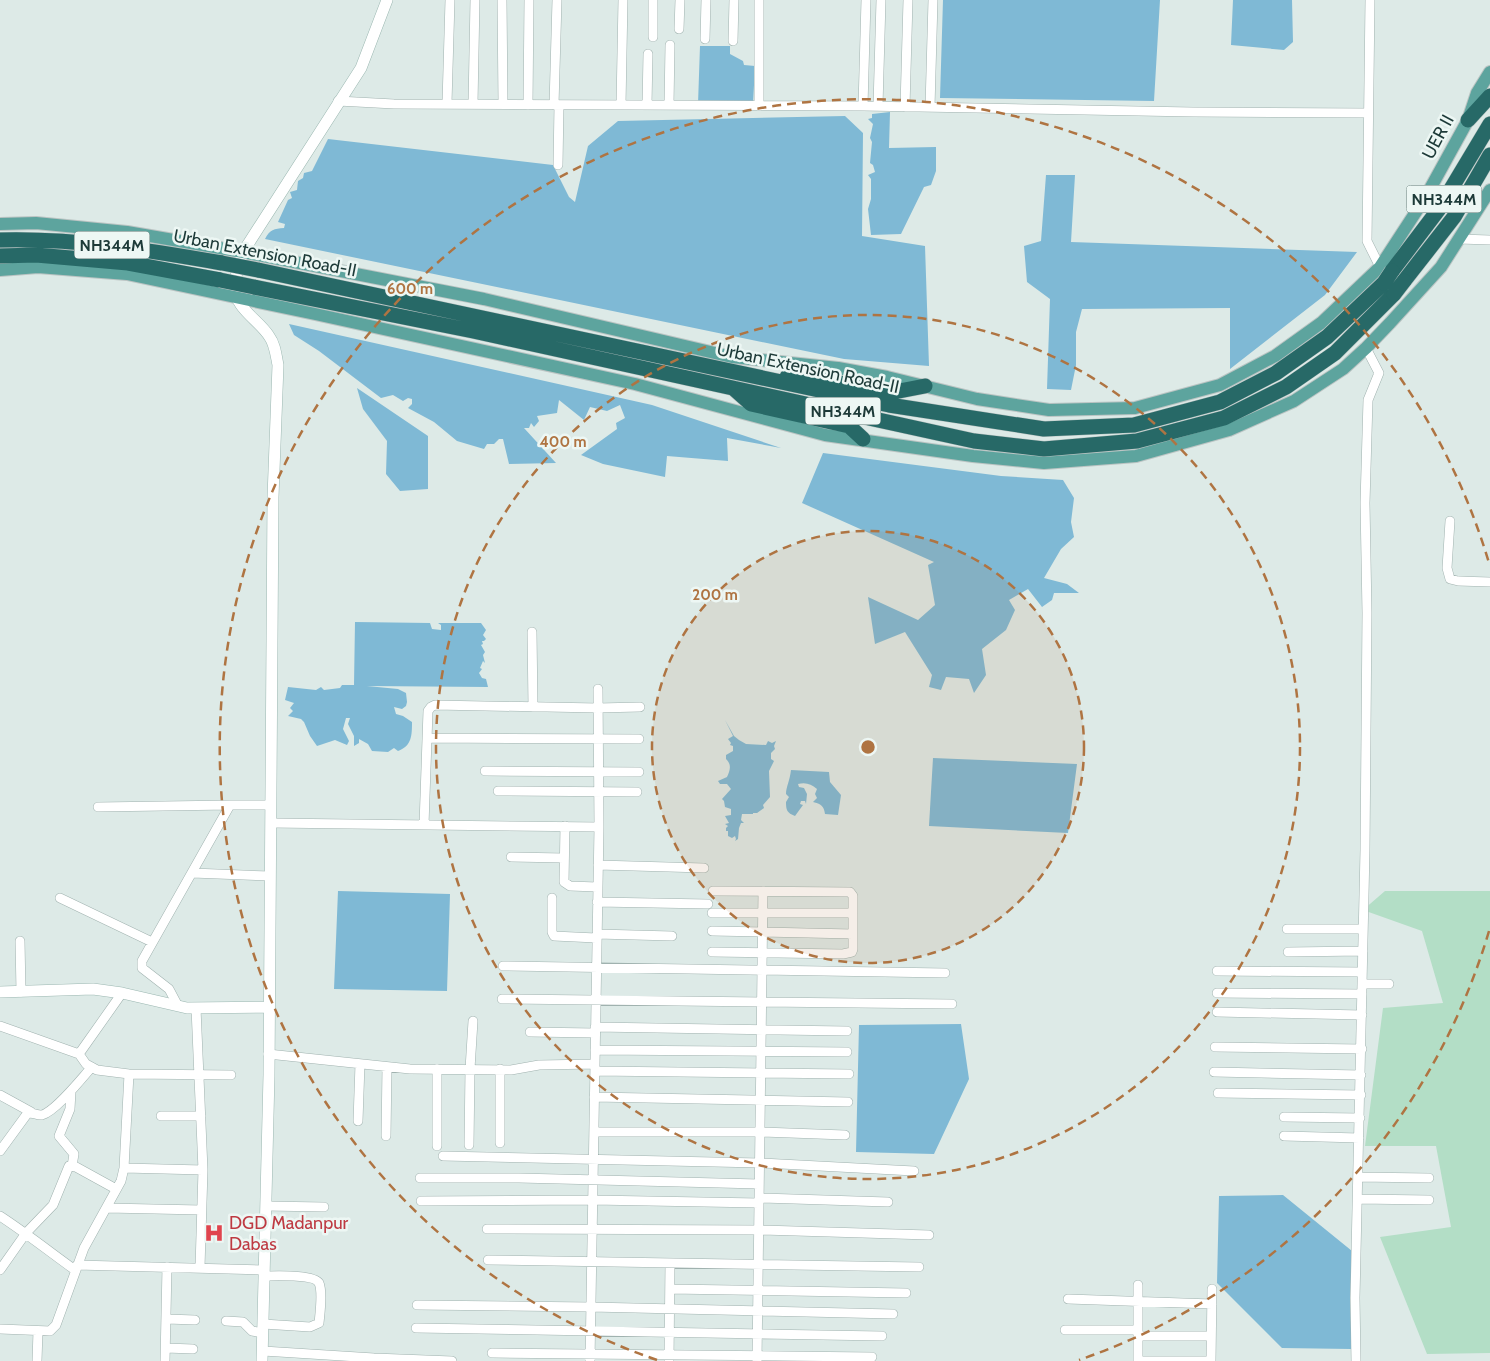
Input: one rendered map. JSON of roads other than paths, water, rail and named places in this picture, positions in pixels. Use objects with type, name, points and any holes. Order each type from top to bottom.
[{"type":"highway","points":[[1468,120],[1490,96]]},
{"type":"highway","name":"Urban Extension Road-II","points":[[0,256],[36,255],[128,263],[220,280],[482,333],[974,441],[1044,449],[1137,441],[1224,418],[1286,387],[1335,353],[1391,280],[1438,209],[1490,124]]},
{"type":"highway","name":"Urban Extension Road-II","points":[[0,240],[36,239],[129,247],[222,263],[476,315],[771,381],[890,405],[1044,429],[1134,425],[1220,402],[1276,373],[1327,337],[1391,280],[1454,217],[1490,155]]},
{"type":"highway","points":[[771,381],[796,376],[894,392],[925,386]]},
{"type":"highway","points":[[732,387],[750,404],[849,426],[862,439]]},
{"type":"main road","points":[[262,1356],[269,1007],[273,496],[278,365],[274,344],[237,299],[234,285],[243,252],[338,101],[361,68],[387,0]]},
{"type":"main road","name":"UER II","points":[[0,224],[36,223],[127,232],[243,252],[484,299],[732,357],[838,368],[887,377],[977,399],[1049,410],[1135,408],[1220,385],[1275,356],[1321,323],[1391,280],[1425,198],[1468,120],[1477,93],[1490,72]]},
{"type":"main road","points":[[0,270],[38,267],[127,274],[635,384],[825,435],[972,456],[1044,463],[1136,456],[1230,430],[1294,401],[1342,369],[1366,348],[1406,305],[1441,267],[1490,190]]},
{"type":"main road","points":[[0,992],[93,989],[196,1008],[269,1007]]},
{"type":"street","points":[[447,103],[450,0]]},
{"type":"street","points":[[473,104],[475,0]]},
{"type":"street","points":[[502,0],[502,104]]},
{"type":"street","points":[[528,105],[530,0]]},
{"type":"street","points":[[557,0],[558,165]]},
{"type":"street","points":[[621,105],[623,0]]},
{"type":"street","points":[[652,37],[653,0]]},
{"type":"street","points":[[679,29],[680,0]]},
{"type":"street","points":[[705,39],[706,0]]},
{"type":"street","points":[[733,41],[734,0]]},
{"type":"street","points":[[759,0],[759,106]]},
{"type":"street","points":[[863,106],[866,0]]},
{"type":"street","points":[[878,106],[881,0]]},
{"type":"street","points":[[905,107],[908,0]]},
{"type":"street","points":[[930,107],[933,0]]},
{"type":"street","points":[[1370,0],[1367,241],[1406,305]]},
{"type":"street","points":[[669,105],[670,45]]},
{"type":"street","points":[[648,54],[648,105]]},
{"type":"street","points":[[338,101],[394,104],[878,106],[1368,113]]},
{"type":"street","points":[[1459,239],[1490,240]]},
{"type":"street","points":[[1356,1361],[1355,1298],[1362,1049],[1368,400],[1379,373],[1366,348]]},
{"type":"street","points":[[1450,521],[1447,568],[1450,578],[1458,581],[1490,582]]},
{"type":"street","points":[[532,632],[533,706]]},
{"type":"street","points":[[590,1357],[598,865],[598,689]]},
{"type":"street","points":[[424,825],[428,711],[430,707],[436,705],[640,707]]},
{"type":"street","points":[[427,738],[639,739]]},
{"type":"street","points":[[485,770],[640,772]]},
{"type":"street","points":[[498,791],[637,792]]},
{"type":"street","points":[[98,806],[271,805]]},
{"type":"street","points":[[178,1006],[169,989],[142,968],[141,965],[152,942],[230,806]]},
{"type":"street","points":[[271,823],[598,827]]},
{"type":"street","points":[[565,826],[563,878],[567,885],[597,888]]},
{"type":"street","points":[[511,857],[564,858]]},
{"type":"street","points":[[598,865],[704,868]]},
{"type":"street","points":[[192,873],[270,876]]},
{"type":"street","points":[[712,952],[850,954],[853,949],[854,896],[850,892],[713,890]]},
{"type":"street","points":[[757,1359],[763,891]]},
{"type":"street","points":[[60,898],[152,942]]},
{"type":"street","points":[[552,898],[552,932],[554,936],[672,936]]},
{"type":"street","points":[[597,902],[710,908],[762,913],[853,913]]},
{"type":"street","points":[[1287,929],[1363,929]]},
{"type":"street","points":[[712,931],[853,934]]},
{"type":"street","points":[[20,941],[21,992]]},
{"type":"street","points":[[1288,952],[1363,951]]},
{"type":"street","points":[[503,966],[946,973]]},
{"type":"street","points":[[1217,971],[1362,972]]},
{"type":"street","points":[[1362,984],[1389,984]]},
{"type":"street","points":[[79,1054],[122,993]]},
{"type":"street","points":[[1217,993],[1362,994]]},
{"type":"street","points":[[502,999],[952,1004]]},
{"type":"street","points":[[196,1008],[203,1170],[200,1268]]},
{"type":"street","points":[[1216,1012],[1362,1015]]},
{"type":"street","points":[[469,1145],[470,1069],[474,1021]]},
{"type":"street","points":[[0,1026],[79,1054],[91,1068],[97,1070],[129,1074],[231,1075]]},
{"type":"street","points":[[530,1032],[762,1029],[847,1031]]},
{"type":"street","points":[[1215,1047],[1362,1049]]},
{"type":"street","points":[[595,1050],[847,1052]]},
{"type":"street","points":[[268,1054],[410,1069],[518,1070],[539,1065],[761,1073],[849,1074]]},
{"type":"street","points":[[358,1121],[360,1064]]},
{"type":"street","points":[[386,1136],[387,1066]]},
{"type":"street","points":[[0,1096],[31,1112],[43,1114],[71,1091],[91,1068]]},
{"type":"street","points":[[437,1069],[438,1146]]},
{"type":"street","points":[[500,1069],[500,1143]]},
{"type":"street","points":[[1214,1072],[1361,1075]]},
{"type":"street","points":[[0,1329],[50,1331],[56,1325],[84,1248],[107,1208],[124,1168],[129,1074]]},
{"type":"street","points":[[71,1091],[71,1106],[59,1136],[74,1154],[72,1166]]},
{"type":"street","points":[[1218,1093],[1361,1095]]},
{"type":"street","points":[[594,1097],[848,1102]]},
{"type":"street","points":[[0,1152],[24,1118],[31,1112]]},
{"type":"street","points":[[161,1116],[201,1116]]},
{"type":"street","points":[[1284,1117],[1360,1118]]},
{"type":"street","points":[[594,1132],[760,1132],[845,1135]]},
{"type":"street","points":[[1284,1136],[1359,1138]]},
{"type":"street","points":[[444,1156],[760,1163],[914,1171]]},
{"type":"street","points":[[72,1166],[116,1189]]},
{"type":"street","points":[[0,1270],[26,1233],[52,1204],[67,1168],[72,1166]]},
{"type":"street","points":[[124,1168],[203,1170]]},
{"type":"street","points":[[1358,1177],[1429,1178]]},
{"type":"street","points":[[420,1178],[759,1184]]},
{"type":"street","points":[[1358,1200],[1429,1200]]},
{"type":"street","points":[[421,1201],[888,1202]]},
{"type":"street","points":[[266,1206],[324,1206]]},
{"type":"street","points":[[107,1208],[201,1210]]},
{"type":"street","points":[[0,1216],[26,1233],[39,1245],[76,1268],[200,1268],[309,1277],[319,1283],[319,1323],[310,1327],[252,1331],[243,1322],[226,1321]]},
{"type":"street","points":[[487,1229],[759,1230],[929,1235]]},
{"type":"street","points":[[488,1260],[919,1267]]},
{"type":"street","points":[[669,1357],[670,1263]]},
{"type":"street","points":[[165,1361],[167,1268]]},
{"type":"street","points":[[1138,1285],[1138,1361],[1211,1361],[1212,1289]]},
{"type":"street","points":[[670,1289],[906,1293]]},
{"type":"street","points":[[1068,1299],[1212,1304]]},
{"type":"street","points":[[417,1305],[670,1308],[757,1312],[894,1314]]},
{"type":"street","points":[[166,1320],[195,1320]]},
{"type":"street","points":[[416,1328],[882,1336]]},
{"type":"street","points":[[1065,1330],[1211,1336]]},
{"type":"street","points":[[37,1361],[38,1331]]},
{"type":"street","points":[[166,1348],[193,1349]]},
{"type":"street","points":[[492,1353],[590,1357],[757,1359],[872,1357]]},
{"type":"street","points":[[262,1356],[452,1361]]},
{"type":"water","points":[[943,0],[1160,0],[1154,101],[940,98]]},
{"type":"water","points":[[1233,0],[1292,0],[1293,42],[1284,50],[1231,45]]},
{"type":"water","points":[[700,46],[730,46],[730,54],[743,61],[744,65],[755,66],[753,104],[698,104]]},
{"type":"water","points":[[890,112],[889,148],[936,147],[936,171],[931,185],[924,187],[901,234],[871,235],[868,209],[871,199],[871,179],[868,175],[875,172],[873,165],[870,163],[872,142],[870,138],[873,124],[868,119],[872,118],[872,114]]},
{"type":"water","points":[[845,116],[863,133],[862,236],[925,246],[929,366],[844,359],[265,239],[273,230],[284,228],[285,224],[278,222],[288,200],[292,198],[290,192],[297,190],[298,181],[303,178],[304,173],[312,171],[328,139],[553,165],[569,197],[575,202],[588,146],[618,121]]},
{"type":"water","points":[[1046,175],[1075,175],[1071,242],[1357,252],[1325,295],[1230,369],[1230,308],[1082,309],[1076,332],[1076,365],[1071,390],[1047,389],[1050,299],[1027,282],[1024,246],[1041,241]]},
{"type":"water","points":[[289,324],[652,405],[781,448],[727,438],[728,461],[667,456],[665,477],[603,464],[581,455],[617,429],[616,423],[625,418],[620,405],[607,411],[590,407],[584,420],[559,400],[557,413],[537,416],[539,421],[534,427],[531,423],[529,428],[524,428],[556,463],[509,464],[503,439],[499,439],[494,444],[487,444],[484,449],[457,441],[434,422],[408,408],[412,404],[412,399],[408,398],[403,401],[393,395],[381,398],[319,351],[294,335]]},
{"type":"water","points":[[357,388],[428,436],[428,489],[400,491],[386,474],[387,441],[363,409]]},
{"type":"water","points":[[823,453],[1001,476],[1063,480],[1074,498],[1071,522],[1074,537],[1061,549],[1044,578],[1067,584],[1079,593],[1054,593],[1052,600],[1042,607],[1028,589],[1009,600],[1015,610],[1006,630],[982,649],[986,675],[974,693],[969,679],[946,677],[941,690],[929,687],[932,675],[905,632],[875,644],[868,597],[918,620],[935,605],[928,565],[934,562],[802,503]]},
{"type":"water","points":[[355,622],[430,623],[432,629],[441,630],[441,625],[438,623],[481,623],[486,630],[483,635],[486,639],[482,641],[483,644],[481,645],[485,652],[483,655],[485,663],[483,661],[480,668],[482,669],[479,673],[482,678],[486,679],[488,687],[367,686],[398,689],[406,693],[406,706],[402,709],[394,707],[396,714],[412,722],[409,743],[403,749],[398,751],[394,748],[388,752],[372,751],[368,744],[359,739],[359,743],[354,746],[354,736],[348,724],[350,718],[346,718],[343,729],[349,741],[347,745],[335,740],[317,746],[304,722],[301,719],[288,716],[293,711],[290,708],[294,703],[285,700],[288,687],[316,690],[321,687],[324,690],[340,688],[342,685],[354,685]]},
{"type":"water","points":[[725,720],[734,736],[746,744],[766,745],[768,741],[772,743],[776,741],[775,749],[771,753],[771,759],[774,761],[769,771],[770,797],[763,805],[764,808],[757,813],[742,814],[741,820],[744,823],[741,823],[738,839],[735,841],[735,836],[732,838],[728,836],[726,828],[728,826],[725,824],[729,823],[725,816],[731,815],[731,809],[725,807],[722,799],[731,789],[727,784],[720,784],[718,781],[727,777],[730,768],[726,755],[733,751],[733,746],[730,745],[731,743],[728,739],[733,736]]},
{"type":"water","points":[[933,758],[1077,764],[1068,833],[929,826]]},
{"type":"water","points":[[791,770],[829,772],[830,782],[841,795],[838,815],[825,814],[822,806],[813,802],[817,798],[815,794],[817,789],[804,783],[798,784],[799,787],[804,788],[807,794],[806,804],[805,801],[801,801],[800,804],[803,805],[795,816],[789,812],[786,802],[789,797],[786,794]]},
{"type":"water","points":[[338,891],[450,894],[447,991],[334,989]]},
{"type":"water","points":[[961,1024],[969,1079],[934,1154],[856,1152],[859,1025]]},
{"type":"water","points":[[1283,1195],[1352,1251],[1351,1349],[1282,1348],[1217,1283],[1219,1196]]},
{"type":"place","name":"DGD Madanpur Dabas","points":[[214,1233]]}]
